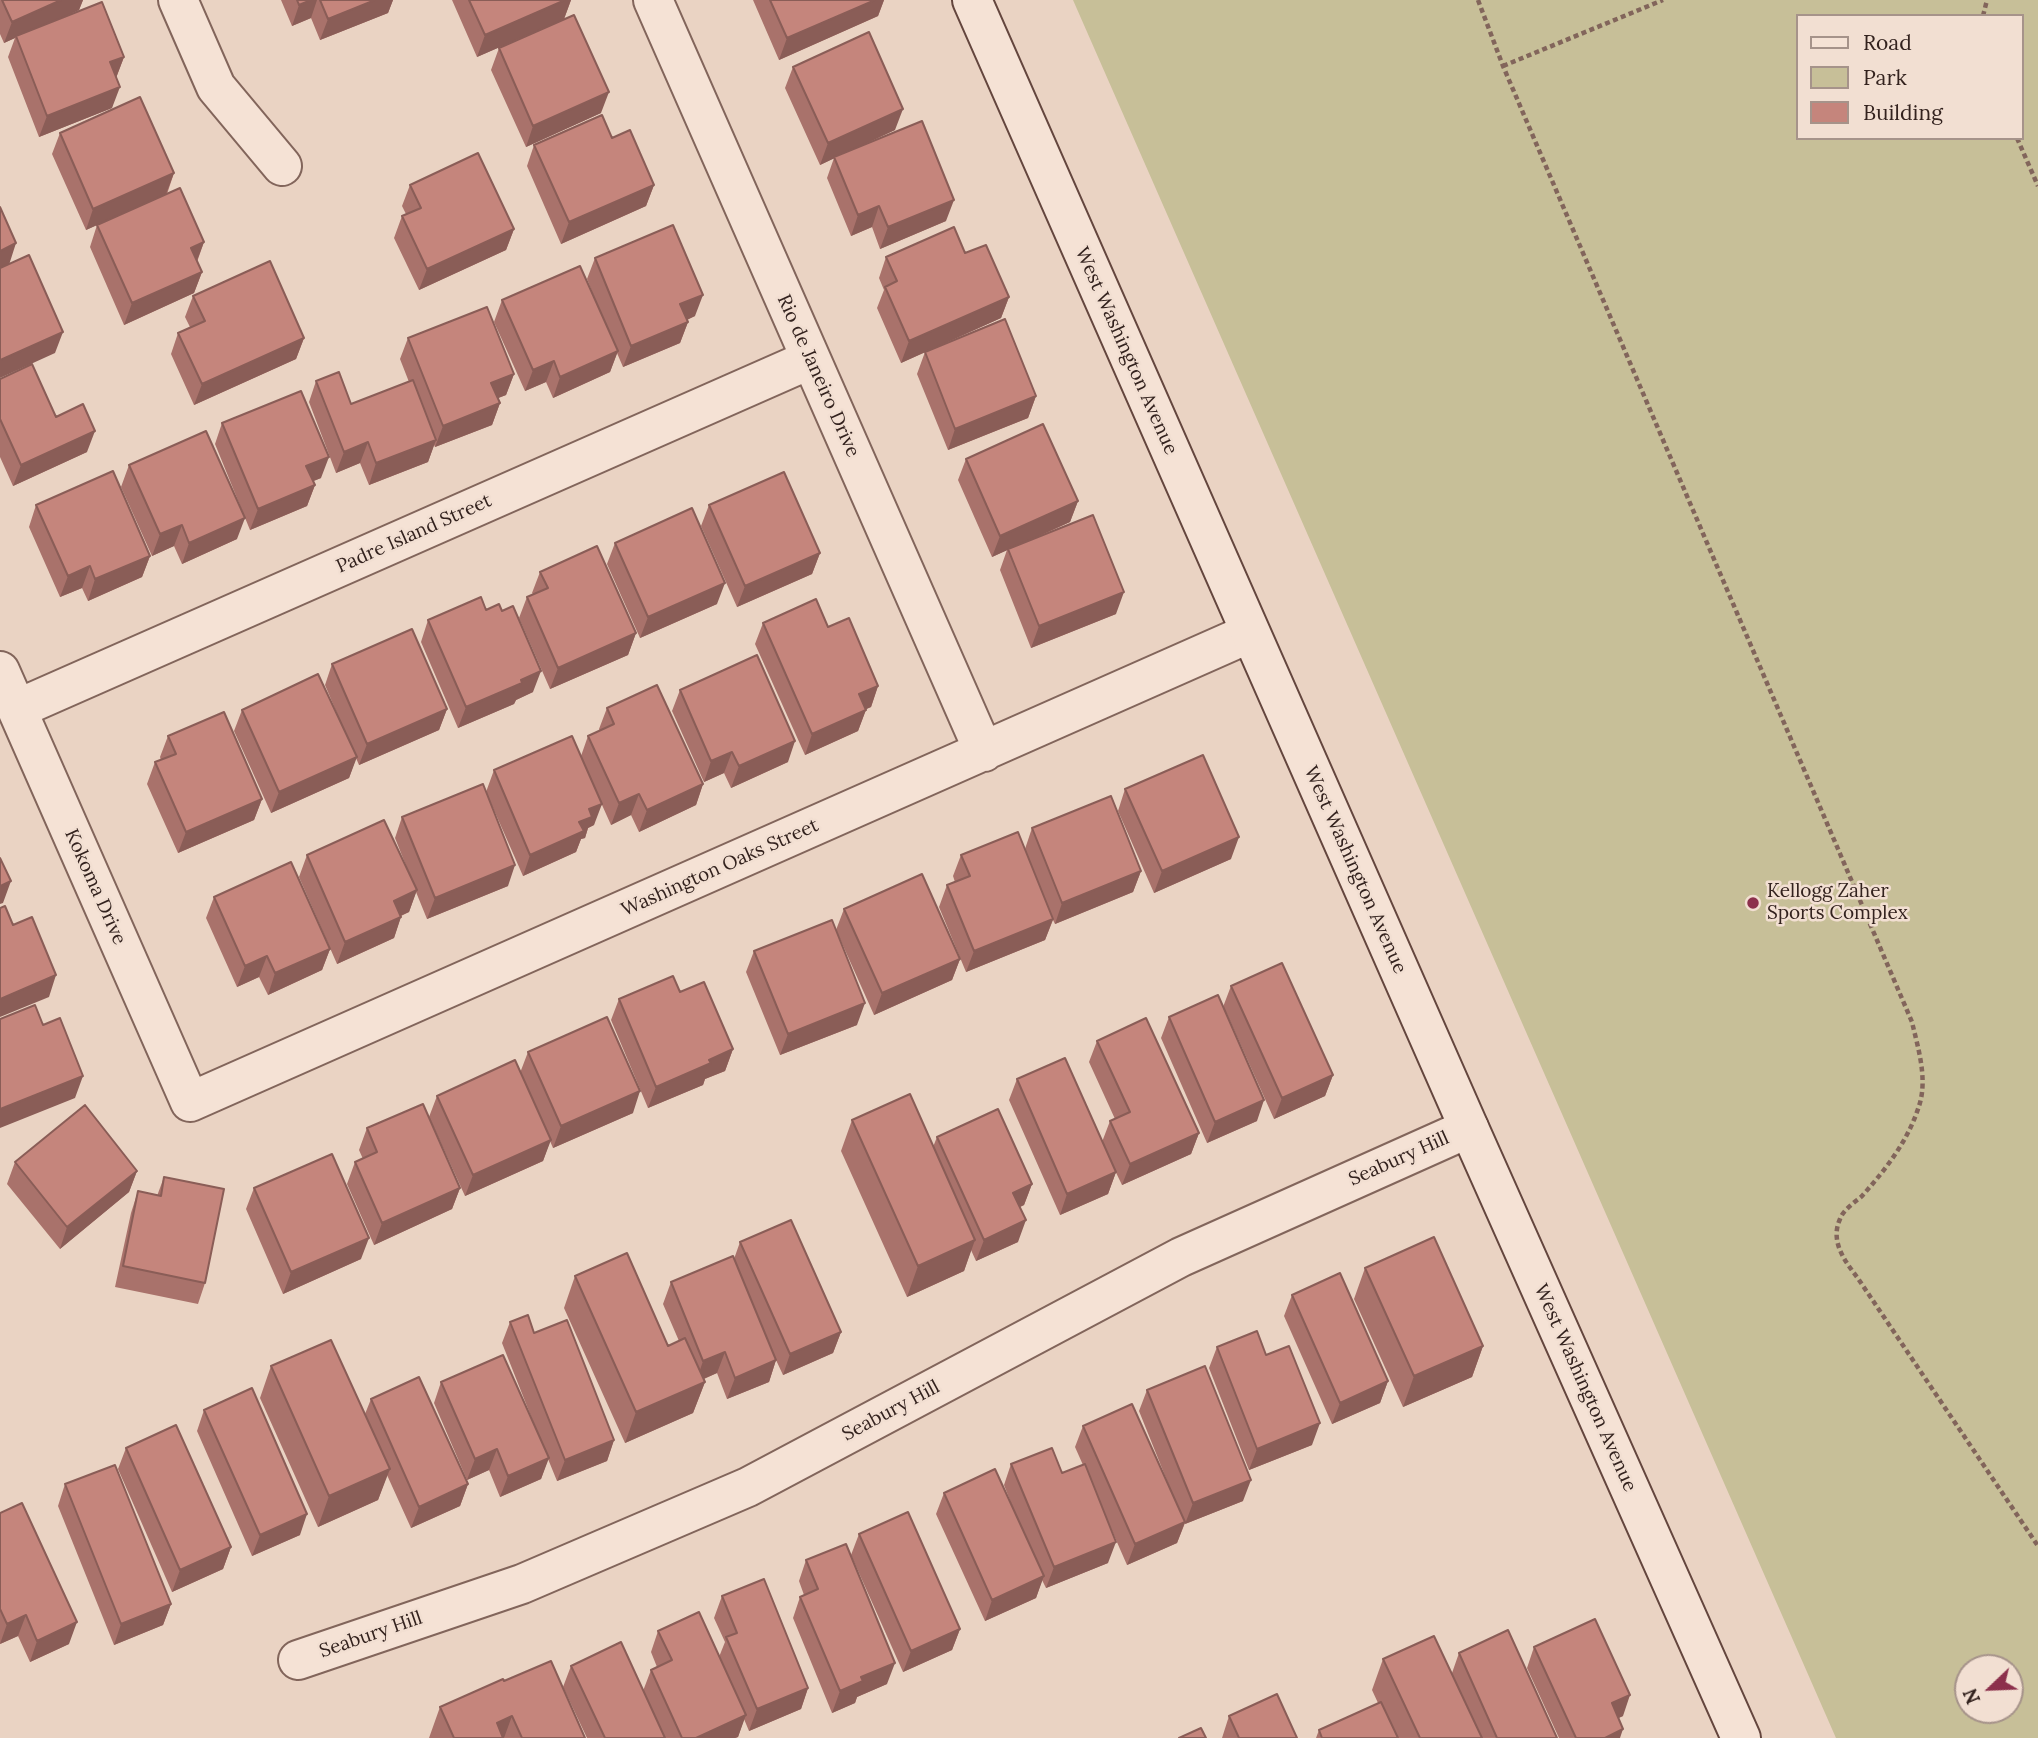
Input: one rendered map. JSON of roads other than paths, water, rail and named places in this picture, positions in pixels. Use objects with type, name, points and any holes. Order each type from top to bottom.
[{"type":"street","points":[[178,0],[216,87],[282,166]]},
{"type":"street","name":"Rio de Janeiro Drive","points":[[653,0],[984,752]]},
{"type":"street","name":"West Washington Avenue","points":[[972,0],[1741,1738]]},
{"type":"street","name":"Padre Island Street","points":[[17,709],[810,359]]},
{"type":"street","name":"Washington Oaks Street","points":[[190,1102],[1250,633]]},
{"type":"street","name":"Kokoma Drive","points":[[0,671],[190,1102]]},
{"type":"street","name":"Seabury Hill","points":[[298,1660],[522,1584],[748,1487],[1181,1257],[1469,1128]]},
{"type":"place","name":"Kellogg Zaher Sports Complex","points":[[1753,903]]}]
